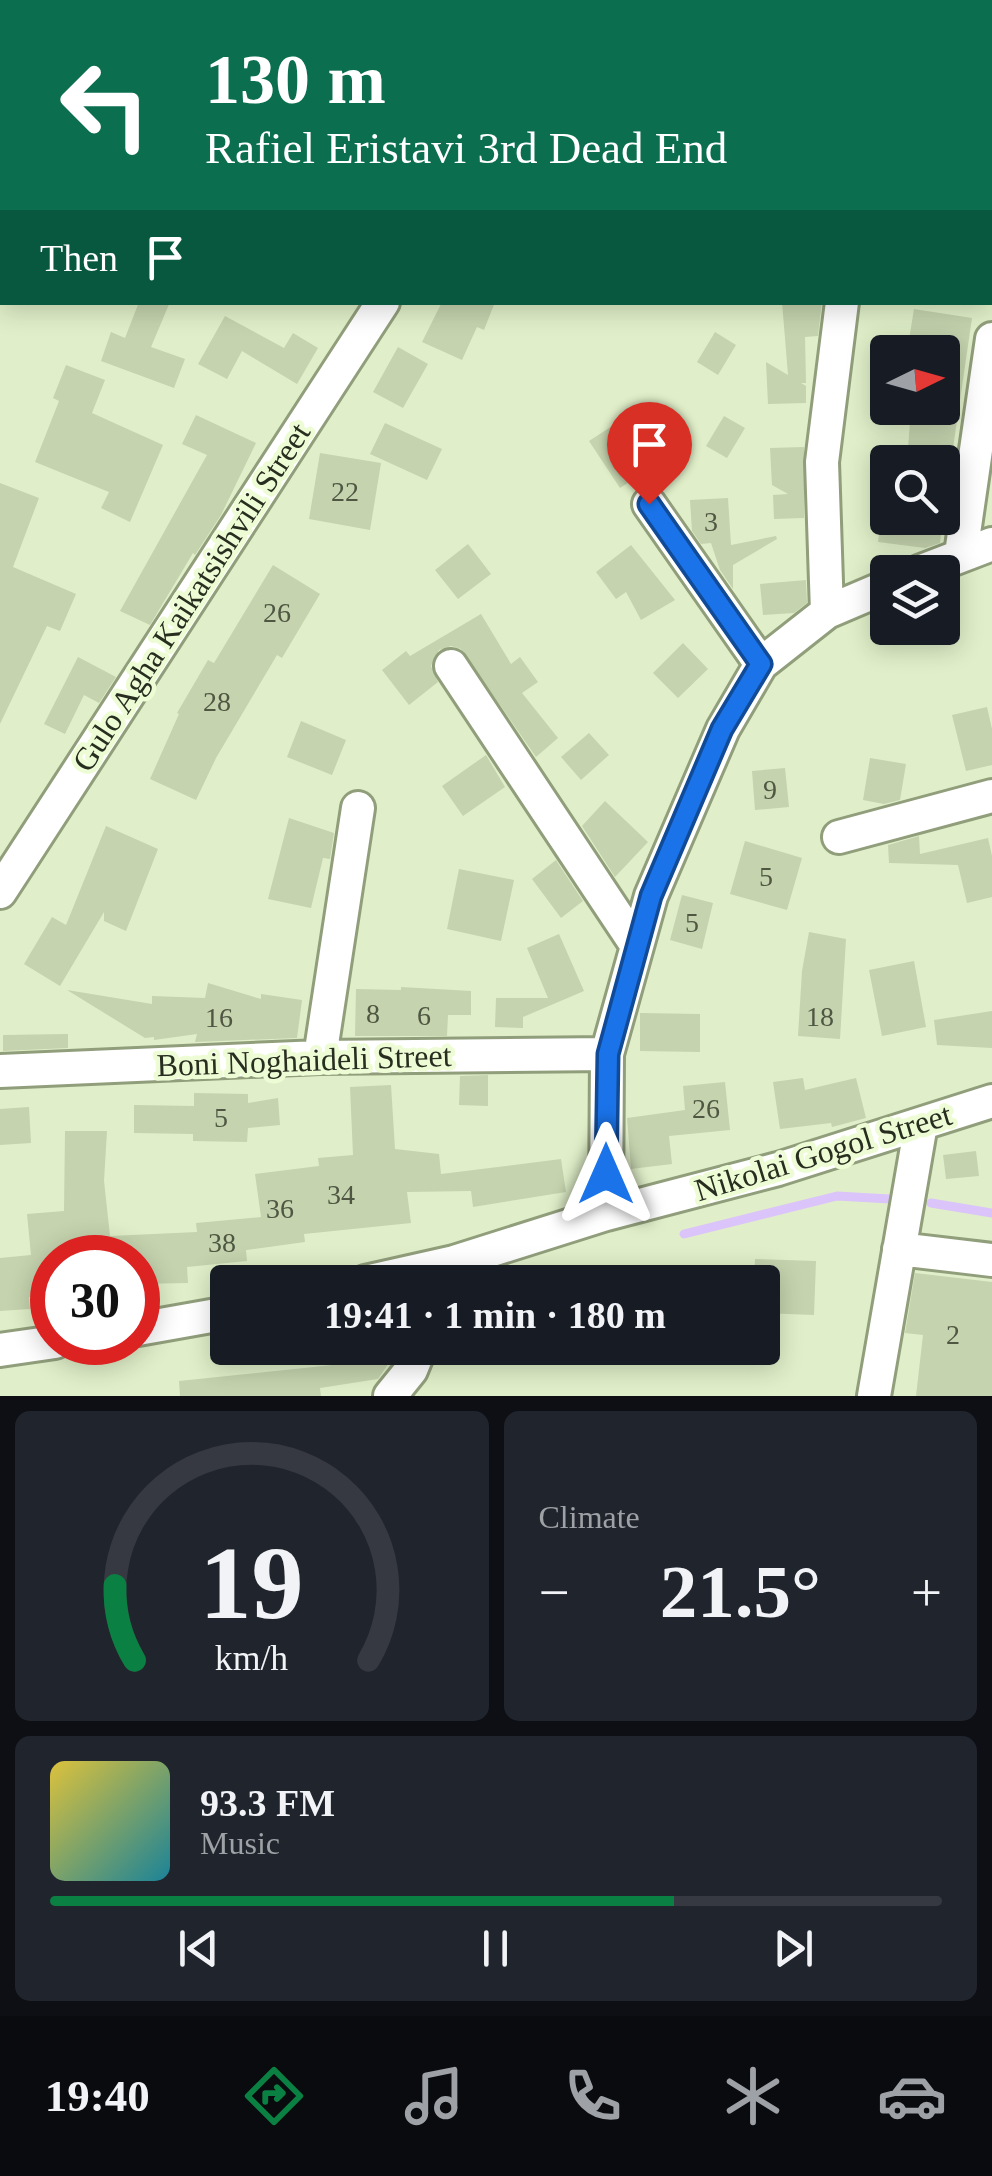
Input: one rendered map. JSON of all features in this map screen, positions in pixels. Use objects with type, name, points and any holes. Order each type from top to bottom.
[{"type":"street","name":"Gulo Agha Kaikatsishvili Street","points":[[0,892],[380,305]]},
{"type":"street","points":[[827,612],[822,462],[842,305]]},
{"type":"street","points":[[976,549],[992,340]]},
{"type":"street","points":[[649,504],[761,664]]},
{"type":"street","points":[[606,1214],[608,1054],[651,896],[722,729],[761,664],[827,612],[870,594]]},
{"type":"street","points":[[451,666],[637,946]]},
{"type":"street","points":[[838,837],[992,796]]},
{"type":"street","points":[[320,1057],[358,808]]},
{"type":"street","name":"Boni Noghaideli Street","points":[[0,1072],[320,1057],[608,1054]]},
{"type":"street","name":"Nikolai Gogol Street","points":[[469,1265],[606,1214],[778,1169],[992,1101]]},
{"type":"street","points":[[874,1396],[921,1124]]},
{"type":"street","points":[[899,1249],[992,1260]]},
{"type":"street","points":[[160,1325],[210,1315]]},
{"type":"street","points":[[0,1350],[30,1346]]},
{"type":"street","points":[[390,1396],[413,1365]]},
{"type":"building","points":[[138,305],[169,305],[151,347],[185,359],[174,388],[101,361],[111,332],[125,338]]},
{"type":"building","points":[[440,305],[494,305],[484,330],[477,327],[462,360],[422,342]]},
{"type":"building","points":[[782,305],[822,305],[818,336],[805,337],[806,383],[801,383],[806,386],[806,403],[768,404],[766,362],[788,375]]},
{"type":"building","points":[[914,309],[972,318],[960,400],[960,335],[910,335]]},
{"type":"building","points":[[225,316],[284,348],[293,333],[318,348],[297,384],[242,351],[227,379],[198,364]]},
{"type":"building","points":[[715,332],[736,345],[718,375],[697,362]]},
{"type":"building","points":[[398,347],[428,364],[403,408],[373,392]]},
{"type":"building","points":[[66,365],[105,380],[92,413],[163,445],[130,522],[101,508],[109,492],[35,462],[59,401],[53,398]]},
{"type":"building","points":[[196,415],[256,443],[221,515],[150,625],[120,611],[207,455],[182,444]]},
{"type":"building","points":[[724,416],[745,428],[727,458],[706,446]]},
{"type":"building","points":[[623,419],[654,466],[620,488],[589,441]]},
{"type":"building","points":[[385,423],[442,449],[427,480],[370,454]]},
{"type":"building","points":[[910,425],[956,425],[953,445],[908,445]]},
{"type":"building","points":[[804,447],[804,518],[774,519],[773,495],[788,494],[772,485],[770,448]]},
{"type":"building","points":[[320,453],[381,463],[370,530],[309,519]]},
{"type":"building","points":[[0,483],[39,498],[13,567],[76,594],[60,631],[47,626],[0,724]]},
{"type":"building","points":[[728,498],[731,545],[776,536],[777,539],[733,565],[733,589],[720,570],[711,543],[701,544],[692,531],[690,500]]},
{"type":"building","points":[[879,535],[941,535],[940,543],[925,548],[878,542]]},
{"type":"building","points":[[468,544],[491,574],[458,599],[435,570]]},
{"type":"building","points":[[631,545],[675,600],[641,620],[626,592],[616,599],[596,572]]},
{"type":"building","points":[[273,565],[320,594],[282,658],[277,655],[216,758],[196,800],[150,779],[177,713],[208,660],[214,663]]},
{"type":"building","points":[[806,580],[807,603],[794,613],[763,615],[760,584]]},
{"type":"building","points":[[481,614],[511,664],[520,657],[538,682],[522,693],[558,738],[536,757],[461,649],[451,646],[439,650],[431,666],[438,682],[409,705],[382,670],[406,651],[410,656]]},
{"type":"building","points":[[683,643],[708,669],[678,698],[653,673]]},
{"type":"building","points":[[78,657],[116,677],[99,703],[84,695],[65,734],[44,724]]},
{"type":"building","points":[[987,707],[992,729],[992,765],[966,771],[952,715]]},
{"type":"building","points":[[301,721],[346,740],[332,775],[287,757]]},
{"type":"building","points":[[589,733],[609,755],[581,780],[561,757]]},
{"type":"building","points":[[486,755],[505,787],[463,816],[442,786]]},
{"type":"building","points":[[870,758],[906,764],[900,800],[884,804],[863,800]]},
{"type":"building","points":[[785,768],[789,807],[755,810],[752,771]]},
{"type":"building","points":[[605,801],[648,842],[615,877],[582,826]]},
{"type":"building","points":[[289,818],[334,833],[330,859],[323,858],[311,908],[268,899]]},
{"type":"building","points":[[106,826],[158,849],[126,931],[104,921],[104,912],[60,986],[24,964],[52,917],[66,925]]},
{"type":"building","points":[[919,836],[920,854],[988,838],[992,897],[967,903],[958,865],[889,863],[888,845]]},
{"type":"building","points":[[745,841],[802,858],[787,910],[730,894]]},
{"type":"building","points":[[556,860],[583,901],[561,918],[532,879]]},
{"type":"building","points":[[459,869],[514,880],[501,941],[447,929]]},
{"type":"building","points":[[682,895],[713,903],[702,949],[670,940]]},
{"type":"building","points":[[809,932],[846,939],[840,1039],[798,1036]]},
{"type":"building","points":[[559,934],[584,991],[523,1017],[523,1028],[495,1027],[496,998],[548,998],[527,948]]},
{"type":"building","points":[[914,961],[926,1027],[882,1036],[869,970]]},
{"type":"building","points":[[208,983],[261,999],[261,994],[302,1000],[297,1038],[195,1042],[197,1034],[154,1040],[67,990],[152,1004],[152,996],[205,998]]},
{"type":"building","points":[[356,989],[471,991],[471,1015],[448,1015],[447,1036],[355,1036]]},
{"type":"building","points":[[992,1011],[992,1048],[937,1045],[934,1020]]},
{"type":"building","points":[[640,1013],[700,1014],[700,1052],[640,1051]]},
{"type":"building","points":[[68,1034],[68,1048],[3,1051],[3,1035]]},
{"type":"building","points":[[488,1075],[488,1106],[459,1105],[460,1076]]},
{"type":"building","points":[[803,1078],[805,1090],[856,1078],[866,1118],[832,1127],[831,1123],[780,1129],[773,1082]]},
{"type":"building","points":[[725,1082],[730,1130],[669,1136],[672,1164],[631,1169],[627,1118],[685,1110],[683,1086]]},
{"type":"building","points":[[391,1085],[395,1149],[439,1154],[441,1174],[561,1159],[566,1192],[473,1207],[471,1191],[407,1192],[411,1223],[304,1234],[305,1242],[246,1250],[247,1261],[187,1267],[188,1283],[160,1284],[160,1235],[132,1235],[197,1232],[196,1223],[261,1217],[255,1174],[319,1166],[318,1158],[353,1155],[350,1087]]},
{"type":"building","points":[[194,1093],[248,1094],[248,1103],[278,1098],[280,1125],[248,1128],[247,1142],[193,1141],[193,1134],[134,1133],[134,1105],[194,1106]]},
{"type":"building","points":[[29,1107],[31,1143],[0,1145],[0,1109]]},
{"type":"building","points":[[65,1131],[107,1131],[104,1181],[110,1235],[30,1235],[30,1245],[27,1214],[64,1211]]},
{"type":"building","points":[[976,1151],[979,1176],[946,1179],[943,1155]]},
{"type":"building","points":[[30,1255],[30,1309],[0,1311],[0,1258]]},
{"type":"building","points":[[755,1259],[816,1261],[814,1315],[780,1314],[780,1265],[755,1265]]},
{"type":"building","points":[[915,1273],[992,1282],[992,1396],[916,1396],[923,1335],[905,1333]]},
{"type":"building","points":[[332,1365],[387,1365],[378,1379],[320,1388],[321,1396],[180,1396],[179,1381]]},
{"type":"waterway","points":[[684,1234],[837,1196],[890,1199]]},
{"type":"waterway","points":[[931,1203],[992,1213]]},
{"type":"route","points":[[606,1174],[608,1054],[651,896],[722,729],[761,664],[649,504]]}]
